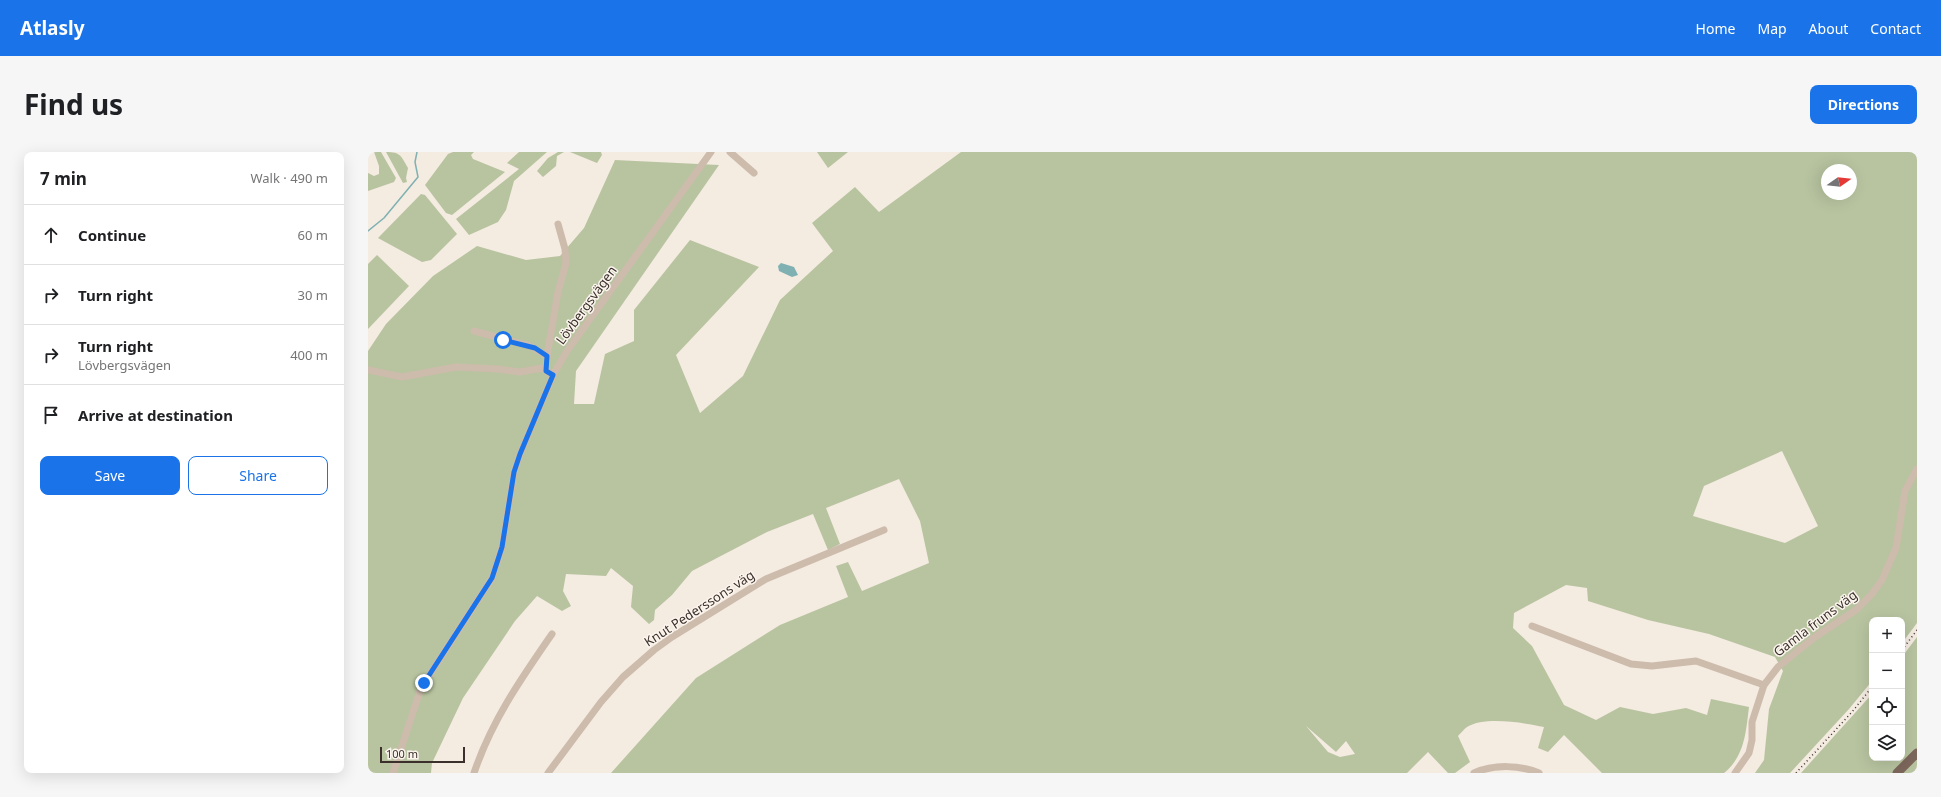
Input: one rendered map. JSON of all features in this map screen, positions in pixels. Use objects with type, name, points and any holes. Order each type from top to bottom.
[{"type":"main road","points":[[1897,773],[1917,753]]},
{"type":"street","name":"Lövbergsvägen","points":[[393,773],[422,688],[492,578],[502,547],[514,472],[550,373],[711,152]]},
{"type":"street","points":[[730,152],[754,173]]},
{"type":"street","points":[[550,373],[547,356],[558,292],[566,263],[565,250],[558,224]]},
{"type":"street","points":[[474,331],[530,346],[547,356]]},
{"type":"street","points":[[368,370],[402,377],[456,367],[485,368],[520,372],[542,368],[550,373]]},
{"type":"street","name":"Gamla fruns väg","points":[[1735,773],[1749,753],[1752,740],[1752,722],[1764,685],[1785,660],[1815,637],[1856,610],[1876,588],[1893,556],[1899,533],[1905,491],[1917,469]]},
{"type":"street","name":"Knut Pederssons väg","points":[[548,773],[601,702],[623,677],[654,650],[672,637],[766,579],[884,530]]},
{"type":"street","points":[[1532,626],[1631,664],[1652,666],[1696,662],[1764,685]]},
{"type":"street","points":[[474,773],[490,733],[502,709],[552,634]]},
{"type":"street","points":[[1474,773],[1484,769],[1508,767],[1528,769],[1540,773]]},
{"type":"green space","points":[[374,152],[381,152],[396,178],[394,182],[368,191],[368,173],[374,176],[379,174],[379,166]]},
{"type":"green space","points":[[386,152],[398,154],[402,158],[408,168],[406,178],[407,182],[403,183]]},
{"type":"green space","points":[[453,152],[474,152],[471,155],[473,159],[505,172],[452,215],[446,213],[425,185],[448,154]]},
{"type":"green space","points":[[519,152],[547,152],[514,181],[506,210],[498,222],[469,235],[456,219],[519,169],[507,163]]},
{"type":"green space","points":[[558,152],[564,152],[557,156],[556,166],[543,177],[537,171],[548,158]]},
{"type":"green space","points":[[570,152],[601,152],[602,155],[597,163]]},
{"type":"green space","points":[[817,152],[848,152],[828,168]]},
{"type":"green space","points":[[961,152],[1917,152],[1917,623],[1905,639],[1905,617],[1869,617],[1869,685],[1849,709],[1790,773],[1755,773],[1764,760],[1769,709],[1783,671],[1775,657],[1709,634],[1648,620],[1588,601],[1587,588],[1566,585],[1514,613],[1513,628],[1532,646],[1564,705],[1596,720],[1620,707],[1653,714],[1686,708],[1707,715],[1711,699],[1749,707],[1745,734],[1740,751],[1731,766],[1724,773],[1602,773],[1564,735],[1548,752],[1538,748],[1544,727],[1516,722],[1494,721],[1467,727],[1458,736],[1470,762],[1455,773],[1448,773],[1428,752],[1407,773],[611,773],[696,678],[780,625],[848,597],[836,566],[848,562],[862,591],[929,563],[920,521],[899,479],[826,508],[840,544],[828,550],[813,514],[767,532],[692,571],[672,595],[655,610],[654,620],[649,624],[631,607],[633,586],[611,568],[606,576],[566,574],[563,591],[571,606],[562,611],[537,596],[515,621],[463,698],[432,763],[431,773],[368,773],[368,351],[386,324],[433,276],[477,246],[526,260],[560,256],[584,228],[615,160],[719,165],[576,371],[574,404],[594,404],[605,354],[634,341],[634,310],[690,240],[759,267],[676,355],[700,413],[743,376],[780,300],[833,251],[812,223],[855,187],[879,212]],"holes":[[[1782,451],[1818,526],[1785,543],[1693,516],[1704,486]],[[1306,726],[1336,752],[1346,741],[1355,754],[1340,757],[1328,752]]]},
{"type":"green space","points":[[421,194],[425,195],[457,234],[431,260],[422,262],[378,238]]},
{"type":"green space","points":[[377,255],[409,286],[368,329],[368,264]]},
{"type":"green space","points":[[1917,637],[1917,773],[1801,773],[1869,697],[1869,761],[1905,761],[1905,653]]},
{"type":"water","points":[[781,263],[794,267],[798,275],[792,277],[779,271],[778,266]]},
{"type":"waterway","points":[[368,231],[384,218],[418,177],[415,162],[417,152]]},
{"type":"railway","points":[[1905,646],[1917,630]]},
{"type":"railway","points":[[1796,773],[1852,712],[1870,689]]},
{"type":"route","points":[[424,683],[492,578],[498,562],[506,530],[514,472],[524,443],[553,375],[546,371],[547,356],[530,346],[503,340]]}]
